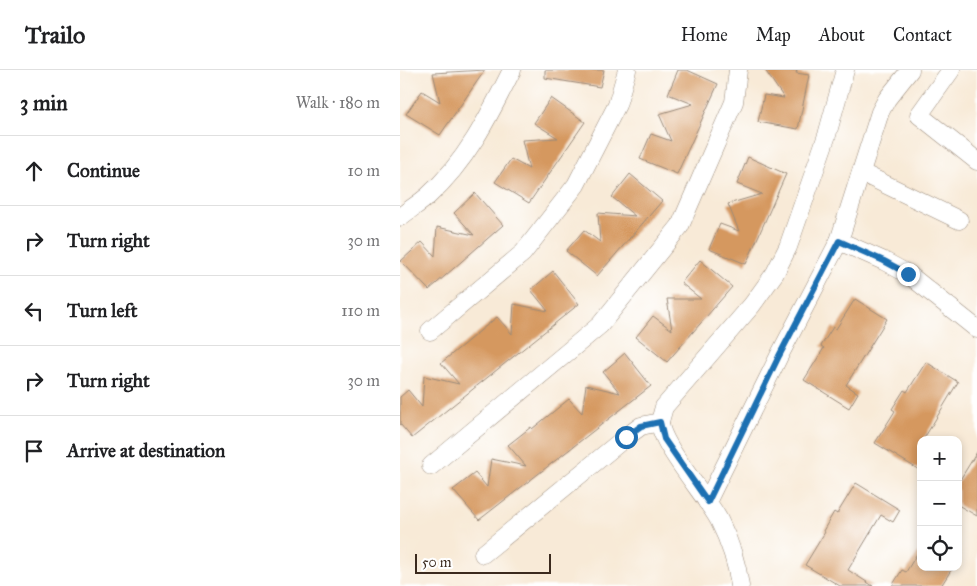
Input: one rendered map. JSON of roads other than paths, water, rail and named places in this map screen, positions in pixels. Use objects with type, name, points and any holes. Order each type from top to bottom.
[{"type":"street","points":[[400,217],[427,197],[449,176],[465,156],[482,130],[512,70]]},
{"type":"street","points":[[430,331],[523,252],[576,185],[617,105],[627,70]]},
{"type":"street","points":[[432,466],[600,325],[680,226],[734,102],[738,70]]},
{"type":"street","points":[[740,586],[737,564],[731,545],[708,502],[664,439],[660,422],[664,407],[752,304],[775,273],[788,247],[827,135],[845,70]]},
{"type":"street","points":[[708,502],[779,356],[839,241],[880,112],[887,99],[910,70]]},
{"type":"street","points":[[951,70],[919,114],[977,161]]},
{"type":"street","points":[[862,173],[959,220]]},
{"type":"street","points":[[839,241],[908,274],[977,329]]},
{"type":"street","points":[[483,554],[626,437],[641,426],[660,422]]}]
